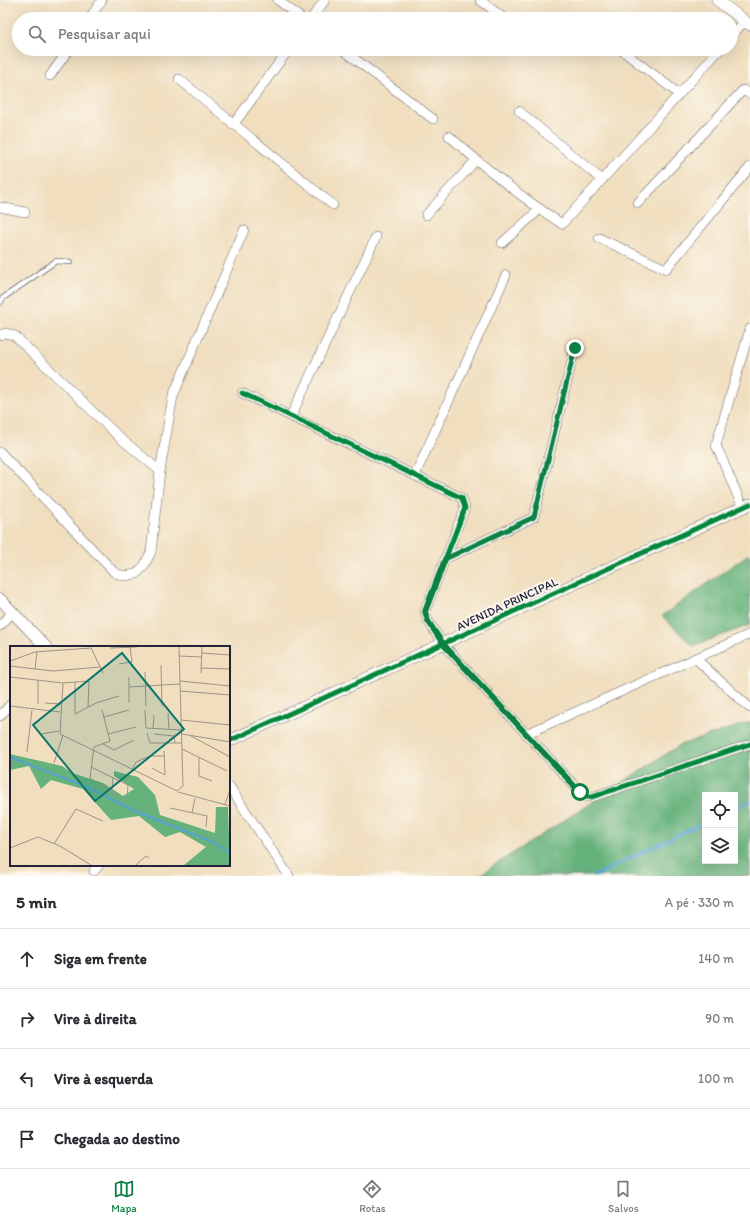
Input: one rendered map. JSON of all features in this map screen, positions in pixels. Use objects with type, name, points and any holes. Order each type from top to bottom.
[{"type":"street","points":[[94,12],[102,0]]},
{"type":"street","points":[[278,0],[293,12]]},
{"type":"street","points":[[316,12],[325,0]]},
{"type":"street","points":[[480,0],[496,12]]},
{"type":"street","points":[[717,0],[733,12]]},
{"type":"street","points":[[738,16],[748,23],[738,31]]},
{"type":"street","points":[[50,76],[64,56]]},
{"type":"street","points":[[234,124],[284,56]]},
{"type":"street","points":[[351,56],[433,119]]},
{"type":"street","points":[[629,56],[679,94]]},
{"type":"street","points":[[449,136],[476,160],[562,224],[714,56]]},
{"type":"street","points":[[179,79],[333,205]]},
{"type":"street","points":[[638,203],[743,90],[750,94]]},
{"type":"street","points":[[519,111],[602,180]]},
{"type":"street","points":[[426,215],[476,160]]},
{"type":"street","points":[[599,238],[666,269],[750,167]]},
{"type":"street","points":[[0,207],[25,212]]},
{"type":"street","points":[[502,243],[540,209]]},
{"type":"street","points":[[0,452],[115,572],[124,576],[136,574],[144,566],[151,552],[160,471],[173,396],[244,230]]},
{"type":"street","points":[[291,416],[376,236]]},
{"type":"street","points":[[415,475],[506,275]]},
{"type":"street","points":[[746,506],[716,445],[750,329]]},
{"type":"street","points":[[0,335],[6,333],[15,336],[120,438],[160,471]]},
{"type":"street","points":[[445,559],[534,517],[575,348]]},
{"type":"street","points":[[242,393],[462,498],[465,508],[425,612],[428,621],[443,644],[580,792],[586,796],[592,797],[750,744]]},
{"type":"street","name":"AVENIDA PRINCIPAL","points":[[230,741],[746,506]]},
{"type":"street","points":[[0,599],[45,646]]},
{"type":"street","points":[[0,626],[12,612]]},
{"type":"street","points":[[526,734],[750,634]]},
{"type":"street","points":[[696,658],[750,708]]},
{"type":"street","points":[[0,716],[10,705]]},
{"type":"street","points":[[230,788],[289,876]]},
{"type":"lane","points":[[0,303],[3,298],[56,261],[70,262]]},
{"type":"green space","points":[[750,553],[750,625],[693,646],[662,616]]},
{"type":"green space","points":[[750,722],[750,876],[478,876],[680,745]]},
{"type":"waterway","points":[[738,807],[750,801]]},
{"type":"waterway","points":[[594,876],[702,823]]},
{"type":"cycle path","points":[[242,393],[462,498],[465,508],[425,611],[428,621],[443,644],[586,797],[592,797],[750,744]]},
{"type":"cycle path","points":[[230,741],[750,504]]},
{"type":"route","points":[[575,348],[534,517],[445,559],[425,612],[428,621],[443,644],[580,792]]}]
